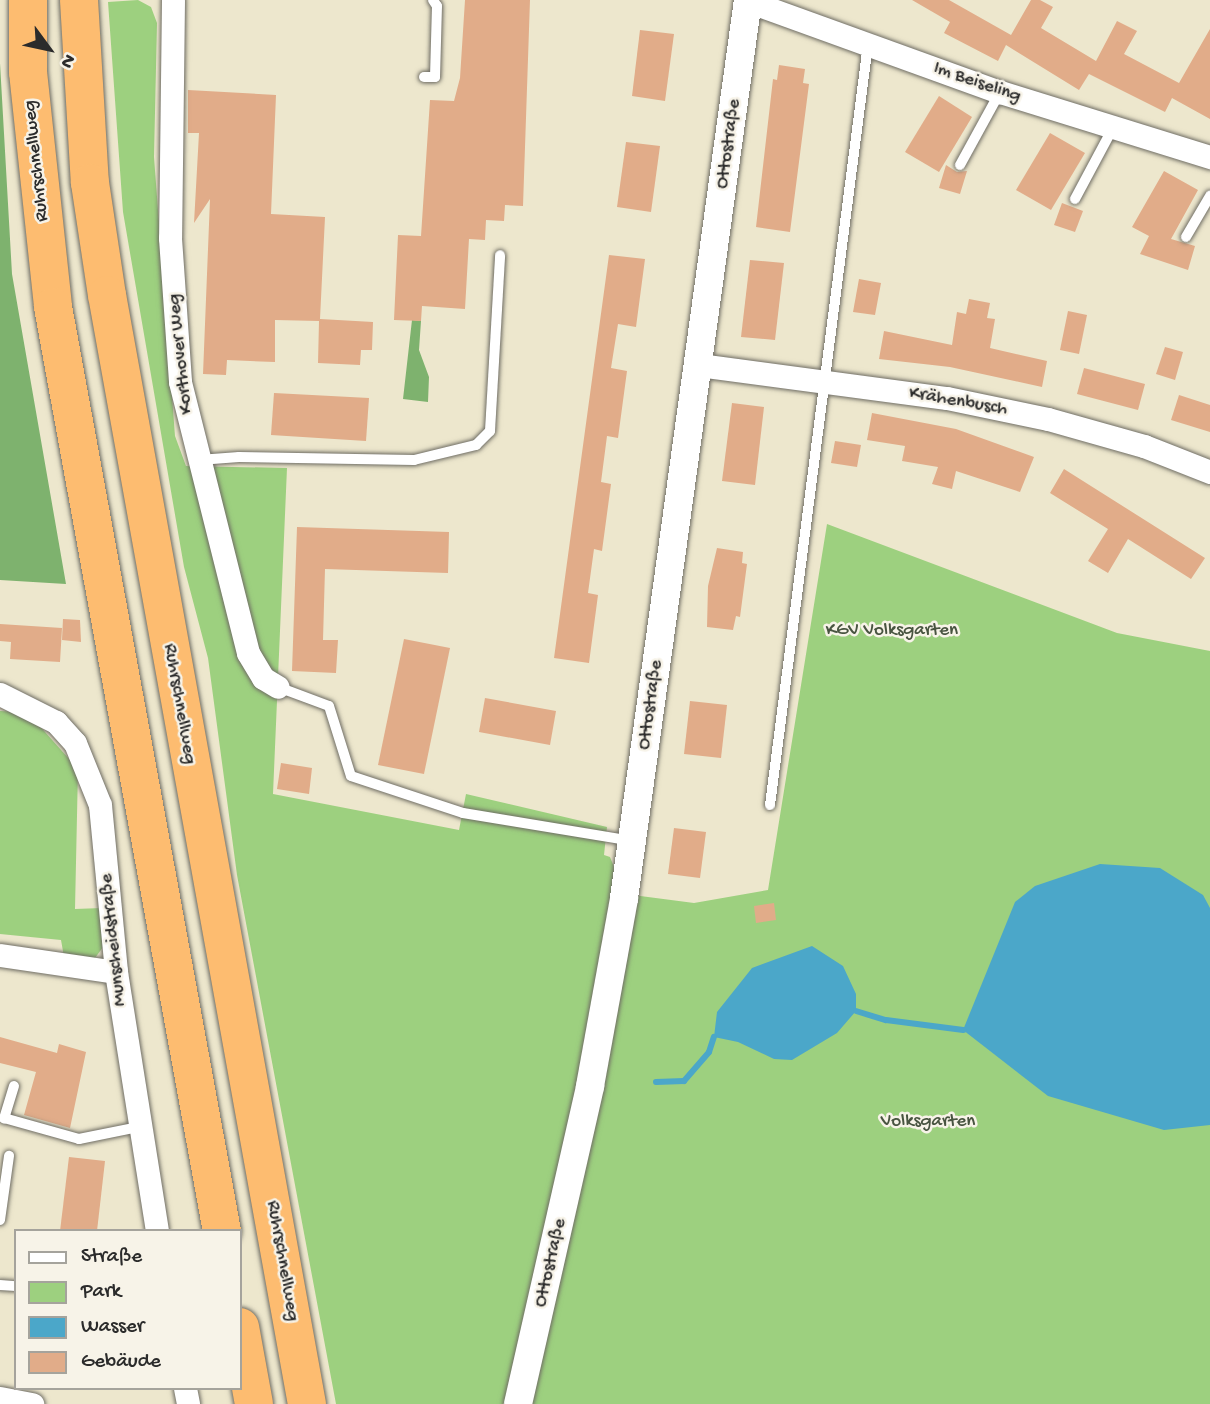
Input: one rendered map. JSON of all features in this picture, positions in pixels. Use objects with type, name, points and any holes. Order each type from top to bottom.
[{"type":"highway","name":"Ruhrschnellweg","points":[[28,0],[28,72],[53,307],[222,1229]]},
{"type":"highway","name":"Ruhrschnellweg","points":[[79,0],[90,183],[111,322],[307,1404]]},
{"type":"highway","points":[[242,1338],[254,1404]]},
{"type":"street","name":"Korthover Weg","points":[[173,0],[170,238],[180,382],[196,460],[248,653],[263,678],[278,687]]},
{"type":"street","name":"Im Beiseling","points":[[748,0],[1000,92],[1210,156]]},
{"type":"street","name":"Ottostraße","points":[[519,1404],[590,1086],[632,841],[748,0]]},
{"type":"street","name":"Krähenbusch","points":[[699,365],[824,381],[1048,419],[1144,446],[1210,472]]},
{"type":"street","name":"Munscheidstraße","points":[[0,694],[28,704],[56,722],[75,743],[100,805],[116,972],[138,1127],[157,1229]]},
{"type":"street","points":[[0,955],[116,972]]},
{"type":"street","points":[[0,1398],[32,1404]]},
{"type":"lane","points":[[424,77],[435,77],[437,6],[433,0]]},
{"type":"lane","points":[[770,805],[868,44]]},
{"type":"lane","points":[[960,164],[1000,92]]},
{"type":"lane","points":[[1075,199],[1114,126]]},
{"type":"lane","points":[[1186,237],[1210,197]]},
{"type":"lane","points":[[196,460],[239,457],[414,460],[476,445],[490,431],[500,255]]},
{"type":"lane","points":[[278,687],[329,706],[351,776],[463,813],[632,841]]},
{"type":"lane","points":[[13,1086],[4,1118],[79,1139],[138,1127]]},
{"type":"lane","points":[[0,1220],[9,1156]]},
{"type":"green space","name":"Volksgarten","points":[[138,0],[151,7],[157,23],[154,157],[175,436],[186,466],[287,468],[273,794],[459,830],[466,794],[607,827],[604,855],[610,857],[625,894],[694,903],[768,890],[827,524],[1117,633],[1210,651],[1210,1404],[336,1404],[237,875],[208,658],[184,567],[123,212],[108,2]]},
{"type":"green space","points":[[0,63],[12,274],[66,584],[0,580]]},
{"type":"green space","points":[[412,320],[421,321],[419,350],[429,377],[428,402],[403,399]]},
{"type":"green space","points":[[0,711],[19,712],[37,723],[78,769],[75,909],[102,908],[106,943],[95,958],[64,957],[61,940],[0,934]]},
{"type":"water","points":[[1100,864],[1160,868],[1203,895],[1210,908],[1210,1125],[1164,1130],[1048,1096],[963,1030],[1015,902],[1035,886]]},
{"type":"water","points":[[812,946],[843,966],[856,994],[856,1011],[837,1033],[792,1060],[774,1059],[738,1042],[714,1037],[717,1012],[752,968]]},
{"type":"building","points":[[465,0],[530,0],[523,206],[505,205],[504,221],[486,220],[485,240],[469,239],[465,309],[422,306],[421,321],[394,320],[398,235],[421,236],[430,100],[454,101],[460,78]]},
{"type":"building","points":[[912,0],[949,0],[1011,35],[1031,0],[1040,0],[1053,7],[1041,28],[1096,61],[1117,21],[1137,31],[1124,54],[1179,83],[1210,29],[1210,119],[1172,98],[1165,112],[1089,74],[1079,90],[1006,45],[998,61],[944,33],[950,22]]},
{"type":"building","points":[[640,30],[674,34],[665,101],[632,96]]},
{"type":"building","points":[[779,65],[805,69],[803,83],[809,84],[790,232],[756,227],[773,79],[777,80]]},
{"type":"building","points":[[188,90],[276,95],[271,214],[325,217],[320,319],[373,322],[372,350],[361,350],[360,365],[318,363],[319,321],[275,320],[275,362],[227,360],[226,375],[203,374],[210,199],[194,223],[199,133],[188,133]]},
{"type":"building","points":[[939,96],[972,117],[939,172],[905,152]]},
{"type":"building","points":[[1050,133],[1085,153],[1051,210],[1016,190]]},
{"type":"building","points":[[626,142],[660,146],[651,212],[617,207]]},
{"type":"building","points":[[946,165],[957,172],[967,171],[960,194],[939,188]]},
{"type":"building","points":[[1164,171],[1198,190],[1171,239],[1195,246],[1188,270],[1140,254],[1149,236],[1132,227]]},
{"type":"building","points":[[1062,203],[1083,211],[1075,232],[1054,225]]},
{"type":"building","points":[[609,255],[645,259],[636,327],[618,324],[611,368],[627,371],[618,438],[607,436],[601,482],[611,484],[602,551],[594,549],[588,593],[598,595],[589,663],[554,658]]},
{"type":"building","points":[[750,260],[784,263],[775,340],[741,337]]},
{"type":"building","points":[[859,279],[881,283],[875,315],[853,312]]},
{"type":"building","points":[[969,299],[990,303],[987,318],[995,319],[990,348],[1047,361],[1042,387],[950,367],[879,359],[884,331],[952,345],[957,312],[966,314]]},
{"type":"building","points":[[1068,311],[1087,315],[1079,354],[1060,350]]},
{"type":"building","points":[[1165,347],[1183,352],[1175,380],[1156,374]]},
{"type":"building","points":[[1084,368],[1145,384],[1138,410],[1077,394]]},
{"type":"building","points":[[274,393],[369,398],[366,441],[271,435]]},
{"type":"building","points":[[1179,395],[1210,405],[1210,432],[1171,420]]},
{"type":"building","points":[[732,403],[764,407],[755,485],[722,481]]},
{"type":"building","points":[[872,413],[956,429],[1034,457],[1020,492],[956,471],[952,489],[932,484],[938,467],[902,461],[905,446],[867,440]]},
{"type":"building","points":[[835,441],[861,445],[857,467],[831,463]]},
{"type":"building","points":[[1064,469],[1205,558],[1191,579],[1128,539],[1108,573],[1088,561],[1108,529],[1050,493]]},
{"type":"building","points":[[297,527],[449,532],[448,573],[325,569],[323,640],[338,640],[336,673],[292,671]]},
{"type":"building","points":[[717,548],[743,552],[742,563],[747,564],[740,617],[736,616],[733,630],[707,627],[708,586]]},
{"type":"building","points":[[63,619],[80,620],[81,642],[62,640]]},
{"type":"building","points":[[0,624],[62,628],[60,662],[10,659],[11,642],[0,641]]},
{"type":"building","points":[[404,639],[450,648],[424,774],[378,765]]},
{"type":"building","points":[[485,698],[556,711],[550,745],[479,732]]},
{"type":"building","points":[[690,701],[727,705],[721,758],[684,754]]},
{"type":"building","points":[[281,763],[312,768],[309,794],[277,789]]},
{"type":"building","points":[[674,828],[706,832],[700,878],[668,874]]},
{"type":"building","points":[[774,903],[776,920],[756,923],[754,906]]},
{"type":"building","points":[[0,1037],[57,1053],[59,1044],[86,1052],[70,1128],[24,1115],[36,1072],[0,1063]]},
{"type":"building","points":[[69,1157],[105,1161],[97,1229],[60,1229]]},
{"type":"waterway","points":[[856,1011],[886,1020],[963,1030]]},
{"type":"waterway","points":[[656,1082],[684,1081],[709,1052],[714,1037]]},
{"type":"park label","name":"KGV Volksgarten","points":[[892,631]]}]
